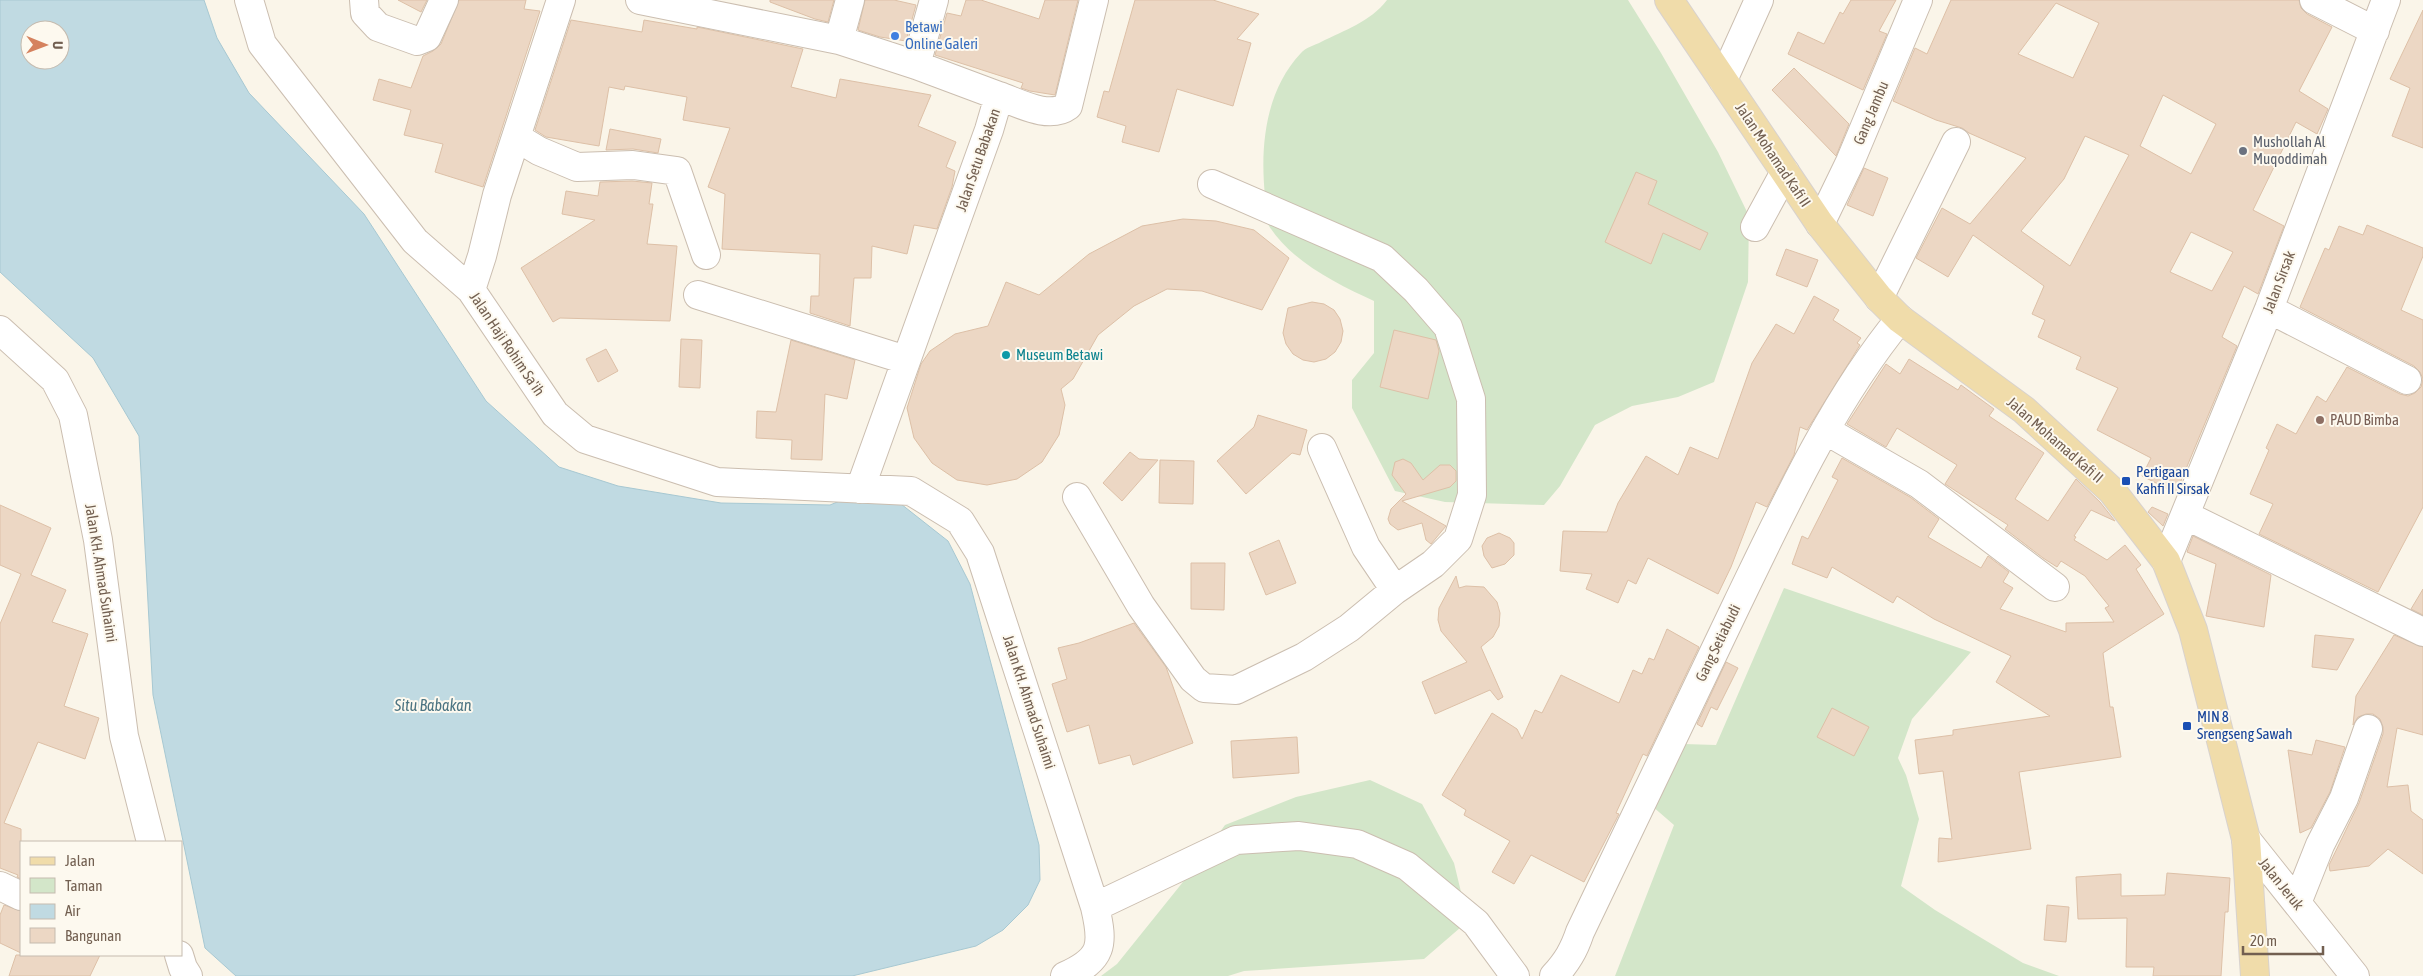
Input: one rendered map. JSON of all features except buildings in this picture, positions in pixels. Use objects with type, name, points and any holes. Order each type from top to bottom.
[{"type":"main road","name":"Jalan Mohamad Kafi II","points":[[1669,0],[1820,224],[1879,298],[1900,318],[2024,410],[2112,491],[2166,561],[2193,630],[2246,839],[2255,976]]},
{"type":"street","name":"Jalan Haji Rohim Sa'ih","points":[[249,0],[262,44],[268,52],[415,241],[471,290],[555,414],[585,439],[717,482],[860,489]]},
{"type":"street","points":[[364,0],[365,13],[378,27],[418,41],[427,37],[444,0]]},
{"type":"street","points":[[471,290],[482,256],[497,195],[561,0]]},
{"type":"street","name":"Jalan Setu Babakan","points":[[640,0],[839,40],[916,65],[999,96],[990,130],[860,489]]},
{"type":"street","points":[[839,40],[850,0]]},
{"type":"street","points":[[916,65],[934,0]]},
{"type":"street","points":[[999,96],[1049,112],[1060,112],[1068,106],[1094,0]]},
{"type":"street","points":[[1723,80],[1759,0]]},
{"type":"street","name":"Gang Jambu","points":[[1820,224],[1850,162],[1918,0]]},
{"type":"street","points":[[2314,0],[2375,31]]},
{"type":"street","name":"Jalan Sirsak","points":[[2166,561],[2269,309],[2386,0]]},
{"type":"street","points":[[516,137],[539,151],[577,167],[633,165],[677,171],[706,255]]},
{"type":"street","points":[[1879,298],[1956,142]]},
{"type":"street","points":[[1755,227],[1785,172]]},
{"type":"street","points":[[1077,497],[1141,606],[1193,679],[1204,688],[1236,690],[1304,657],[1349,628],[1395,590],[1433,564],[1458,539],[1472,495],[1472,399],[1448,327],[1416,290],[1382,258],[1212,184]]},
{"type":"street","points":[[698,295],[906,360]]},
{"type":"street","points":[[2269,309],[2407,380]]},
{"type":"street","name":"Gang Setiabudi","points":[[1561,968],[1757,562],[1825,430],[1887,334],[1900,318]]},
{"type":"street","name":"Jalan KH. Ahmad Suhaimi","points":[[0,330],[55,380],[73,415],[98,540],[124,736],[151,841]]},
{"type":"street","points":[[1825,430],[1919,484],[2055,587]]},
{"type":"street","points":[[1322,448],[1366,547],[1395,590]]},
{"type":"street","name":"Jalan KH. Ahmad Suhaimi","points":[[860,489],[911,491],[960,522],[980,553],[1095,907],[1101,934],[1098,946],[1086,966],[1065,976]]},
{"type":"street","points":[[2185,515],[2423,632]]},
{"type":"street","points":[[2296,903],[2320,845],[2344,798],[2368,729]]},
{"type":"street","points":[[1095,907],[1236,840],[1299,836],[1357,844],[1407,866],[1476,923],[1515,976]]},
{"type":"street","name":"Jalan Jeruk","points":[[2246,839],[2354,976]]},
{"type":"street","points":[[0,886],[20,896]]},
{"type":"street","points":[[179,956],[188,976]]},
{"type":"green space","points":[[1387,0],[1628,0],[1718,152],[1749,216],[1748,282],[1714,382],[1678,397],[1632,406],[1595,425],[1560,486],[1544,505],[1445,502],[1395,491],[1352,408],[1352,380],[1374,353],[1374,301],[1316,271],[1290,251],[1268,223],[1263,158],[1268,120],[1279,84],[1303,51],[1365,20]]},
{"type":"green space","points":[[1784,588],[1971,652],[1912,719],[1898,758],[1906,775],[1919,819],[1901,886],[1935,910],[2023,963],[2059,976],[1615,976],[1674,825],[1652,806],[1684,744],[1716,745]]},
{"type":"green space","points":[[1370,780],[1422,804],[1454,863],[1468,921],[1424,959],[1244,971],[1228,976],[1101,976],[1117,964],[1191,872],[1225,825],[1296,797]]},
{"type":"water","name":"Situ Babakan","points":[[0,0],[204,0],[217,38],[249,93],[364,214],[486,401],[559,467],[618,486],[721,503],[830,505],[864,491],[887,493],[948,541],[970,584],[1039,845],[1040,880],[1028,905],[1003,930],[976,946],[852,976],[236,976],[205,948],[153,695],[139,436],[93,358],[0,272]]},
{"type":"place","name":"Betawi Online Galeri","points":[[895,36]]},
{"type":"place","name":"Mushollah Al Muqoddimah","points":[[2243,151]]},
{"type":"place","name":"Museum Betawi","points":[[1006,355]]},
{"type":"place","name":"PAUD Bimba","points":[[2320,420]]},
{"type":"place","name":"Pertigaan Kahfi II Sirsak","points":[[2126,481]]},
{"type":"place","name":"MIN 8 Srengseng Sawah","points":[[2187,726]]}]
